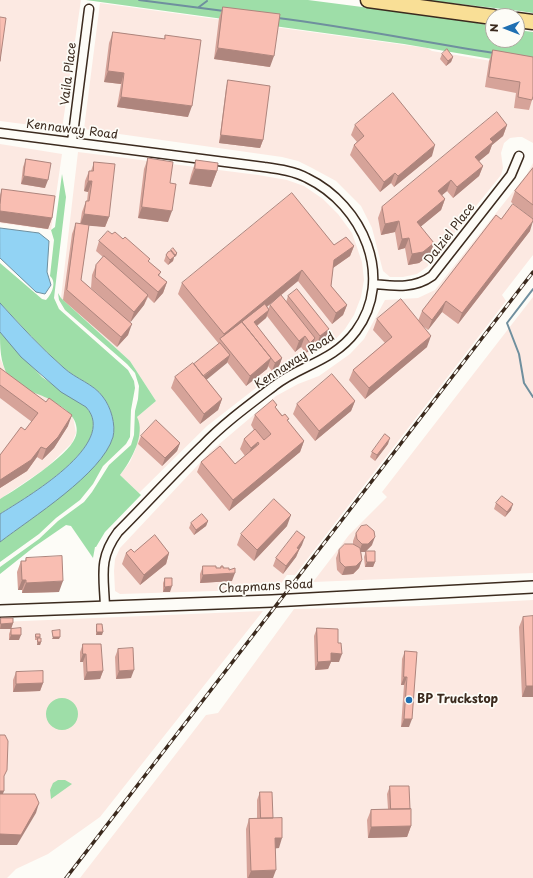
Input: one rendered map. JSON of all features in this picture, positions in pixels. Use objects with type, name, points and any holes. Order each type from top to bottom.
[{"type":"highway","points":[[368,0],[485,16]]},
{"type":"street","name":"Vaila Place","points":[[72,142],[89,9]]},
{"type":"street","name":"Kennaway Road","points":[[0,133],[270,167],[291,172],[307,178],[334,196],[347,208],[357,221],[366,239],[374,270],[374,284],[370,304],[364,320],[342,346],[326,358],[276,384],[257,399],[203,445],[118,532],[110,543],[104,558],[105,607]]},
{"type":"street","name":"Dalziel Place","points":[[374,284],[411,285],[426,280],[432,276],[511,175],[519,156]]},
{"type":"street","name":"Chapmans Road","points":[[0,611],[272,601],[533,587]]},
{"type":"shaded area","points":[[0,0],[81,0],[62,129],[0,121]]},
{"type":"shaded area","points":[[100,3],[427,48],[432,51],[533,68],[533,143],[522,137],[518,137],[510,138],[504,143],[501,153],[503,168],[501,175],[427,267],[417,274],[403,277],[390,277],[383,271],[372,228],[361,206],[336,181],[298,161],[282,157],[84,129]]},
{"type":"shaded area","points":[[0,144],[62,154],[51,230],[0,223]]},
{"type":"shaded area","points":[[78,152],[258,175],[287,180],[304,186],[323,199],[338,214],[352,233],[362,262],[364,280],[361,297],[354,315],[345,329],[333,342],[270,377],[207,426],[139,493],[120,475],[130,462],[136,448],[137,417],[156,401],[130,361],[61,298]]},
{"type":"shaded area","points":[[533,163],[533,255],[502,295],[506,301],[295,575],[287,575],[277,589],[120,594],[115,591],[115,559],[120,548],[211,451],[276,396],[298,384],[319,376],[350,354],[364,339],[385,300],[418,298],[435,290],[527,174]]},
{"type":"shaded area","points":[[533,297],[533,573],[313,582],[349,535],[387,497],[382,492]]},
{"type":"shaded area","points":[[0,358],[8,377],[55,402],[73,417],[76,433],[72,443],[46,468],[0,499]]},
{"type":"shaded area","points":[[533,600],[533,878],[80,878],[206,715],[218,713],[294,609],[420,606]]},
{"type":"shaded area","points":[[263,611],[100,817],[48,854],[16,869],[7,878],[0,878],[0,622]]},
{"type":"green space","points":[[86,0],[308,0],[455,19],[485,25],[485,48],[525,48],[525,31],[533,32],[533,66],[404,44]]},
{"type":"green space","points":[[425,0],[533,0],[533,13],[525,12],[525,8],[494,8]]},
{"type":"green space","points":[[62,174],[66,197],[54,298],[59,309],[128,370],[134,381],[135,388],[131,410],[130,437],[126,444],[103,466],[93,484],[80,500],[56,518],[39,534],[0,562],[0,542],[64,494],[95,465],[106,450],[114,432],[110,411],[106,401],[99,392],[69,372],[31,336],[0,303],[0,263],[42,299],[46,300],[52,291],[53,281],[50,276],[54,240],[51,230],[55,227]]},
{"type":"green space","points":[[58,293],[61,298],[130,361],[156,401],[137,417],[140,431],[136,447],[129,462],[120,475],[141,495],[105,532],[95,547],[93,558],[71,526],[66,525],[34,547],[0,574],[0,567],[39,539],[58,521],[84,502],[109,465],[131,445],[134,435],[135,411],[139,386],[135,373],[127,364],[65,310],[59,300]]},
{"type":"green space","points":[[0,332],[42,377],[86,407],[93,422],[90,437],[80,453],[65,468],[29,496],[0,514],[0,499],[53,463],[70,445],[76,436],[77,431],[74,420],[65,409],[47,398],[20,387],[11,380],[5,371],[2,360],[0,349]]},
{"type":"green space","points":[[59,698],[65,698],[75,705],[78,714],[77,720],[71,727],[65,730],[59,730],[49,723],[46,717],[46,711],[53,701]]},
{"type":"green space","points":[[58,780],[65,780],[72,784],[51,799],[50,790],[53,783]]},
{"type":"water","points":[[0,228],[39,233],[49,241],[47,272],[51,285],[45,294],[36,292],[0,258]]},
{"type":"water","points":[[0,303],[31,337],[69,372],[99,392],[106,401],[112,416],[114,432],[106,451],[95,466],[81,480],[0,542],[0,514],[29,496],[65,468],[80,453],[90,437],[93,422],[86,407],[61,392],[21,357],[0,332]]},
{"type":"building","points":[[223,7],[280,14],[274,56],[218,48]]},
{"type":"building","points":[[0,17],[6,18],[0,61]]},
{"type":"building","points":[[113,32],[165,39],[165,35],[201,40],[192,106],[121,97],[124,73],[108,71]]},
{"type":"building","points":[[447,49],[453,57],[448,61],[442,54]]},
{"type":"building","points":[[493,50],[533,57],[532,100],[518,97],[520,82],[489,77]]},
{"type":"building","points":[[228,80],[270,86],[263,140],[221,135]]},
{"type":"building","points":[[393,93],[435,145],[398,176],[395,173],[384,182],[354,145],[364,136],[355,125]]},
{"type":"building","points":[[497,112],[507,125],[490,139],[493,142],[475,157],[483,166],[457,187],[451,180],[438,191],[445,199],[417,222],[434,243],[423,252],[412,254],[409,238],[402,239],[399,221],[385,224],[382,207]]},
{"type":"building","points":[[148,158],[173,162],[170,183],[176,184],[172,211],[142,207]]},
{"type":"building","points":[[26,159],[51,163],[48,180],[24,176]]},
{"type":"building","points":[[196,160],[218,163],[217,171],[195,169]]},
{"type":"building","points":[[94,162],[115,164],[109,217],[84,214],[86,201],[89,201],[92,181],[88,181],[89,171],[93,171]]},
{"type":"building","points":[[533,168],[533,205],[515,191]]},
{"type":"building","points":[[2,189],[55,196],[52,218],[0,211]]},
{"type":"building","points":[[292,193],[334,245],[346,237],[354,246],[334,260],[331,286],[347,305],[336,313],[302,270],[224,334],[182,283]]},
{"type":"building","points":[[513,204],[533,219],[533,221],[462,313],[446,301],[432,320],[422,311],[496,215],[501,219]]},
{"type":"building","points":[[76,223],[89,225],[81,280],[132,324],[121,337],[67,290]]},
{"type":"building","points":[[108,231],[112,234],[115,232],[123,239],[125,237],[150,259],[148,261],[161,272],[158,275],[167,282],[158,292],[99,241]]},
{"type":"building","points":[[173,248],[177,253],[175,255],[171,250]]},
{"type":"building","points":[[171,251],[175,256],[170,260],[166,255]]},
{"type":"building","points":[[104,256],[148,295],[134,312],[95,277],[96,265]]},
{"type":"building","points":[[297,289],[329,329],[320,336],[288,296]]},
{"type":"building","points":[[281,295],[315,338],[310,343],[305,336],[299,341],[270,305]]},
{"type":"building","points":[[401,299],[431,336],[369,388],[353,370],[392,337],[377,319]]},
{"type":"building","points":[[265,304],[269,310],[254,322],[282,358],[275,363],[242,322]]},
{"type":"building","points":[[242,322],[271,358],[250,376],[220,339]]},
{"type":"building","points":[[220,343],[230,355],[203,376],[194,364]]},
{"type":"building","points":[[193,363],[222,399],[204,414],[175,377]]},
{"type":"building","points":[[0,368],[46,402],[49,398],[72,415],[58,437],[46,449],[41,447],[31,460],[0,480],[0,455],[21,427],[25,430],[38,413],[0,385]]},
{"type":"building","points":[[332,374],[355,401],[319,431],[297,404]]},
{"type":"building","points":[[273,400],[277,405],[275,407],[282,416],[285,414],[289,419],[287,420],[304,441],[233,500],[201,462],[220,446],[235,464],[259,444],[258,442],[251,448],[244,439],[255,429],[264,440],[271,434],[255,415]]},
{"type":"building","points":[[156,420],[180,443],[165,458],[141,436]]},
{"type":"building","points":[[385,434],[390,438],[377,455],[372,452]]},
{"type":"building","points":[[502,496],[513,504],[507,512],[496,503]]},
{"type":"building","points":[[274,499],[291,515],[257,550],[241,534]]},
{"type":"building","points":[[202,514],[208,521],[196,530],[191,523]]},
{"type":"building","points":[[367,525],[374,531],[375,537],[368,544],[362,544],[357,539],[356,533],[361,526]]},
{"type":"building","points":[[297,531],[305,537],[297,548],[299,549],[286,566],[276,558]]},
{"type":"building","points":[[155,535],[169,553],[144,575],[126,553],[131,549],[134,552]]},
{"type":"building","points":[[345,544],[353,544],[360,548],[362,560],[356,566],[345,567],[340,562],[339,550]]},
{"type":"building","points":[[366,551],[375,551],[375,562],[367,562]]},
{"type":"building","points":[[62,556],[63,581],[26,583],[26,580],[22,580],[21,561],[26,561],[26,558]]},
{"type":"building","points":[[203,566],[216,566],[216,568],[221,568],[221,566],[223,566],[223,568],[229,568],[229,570],[235,568],[235,573],[203,575]]},
{"type":"building","points":[[165,578],[172,578],[172,586],[165,587]]},
{"type":"building","points":[[533,616],[533,686],[526,686],[523,617]]},
{"type":"building","points":[[1,618],[13,618],[13,623],[1,624]]},
{"type":"building","points":[[97,624],[102,624],[103,632],[97,632]]},
{"type":"building","points":[[21,628],[21,635],[11,635],[11,629]]},
{"type":"building","points":[[317,628],[338,629],[338,643],[341,643],[342,654],[331,653],[331,661],[318,662]]},
{"type":"building","points":[[60,630],[60,637],[53,637],[52,631]]},
{"type":"building","points":[[36,634],[40,634],[40,637],[36,637]]},
{"type":"building","points":[[38,638],[41,638],[41,642],[38,642]]},
{"type":"building","points":[[83,644],[101,644],[103,671],[87,672],[86,654],[83,654]]},
{"type":"building","points":[[133,648],[134,670],[119,671],[118,649]]},
{"type":"building","points":[[405,651],[417,652],[412,719],[404,719],[407,677],[404,677]]},
{"type":"building","points":[[43,671],[43,683],[16,684],[16,672]]},
{"type":"building","points":[[0,735],[5,735],[8,741],[7,770],[4,776],[4,791],[0,791]]},
{"type":"building","points":[[390,786],[409,786],[410,809],[391,809]]},
{"type":"building","points":[[260,792],[272,792],[273,818],[261,818]]},
{"type":"building","points":[[0,794],[35,794],[39,803],[21,835],[0,834]]},
{"type":"building","points":[[411,809],[411,826],[371,827],[371,810]]},
{"type":"building","points":[[282,818],[282,838],[275,838],[276,870],[251,871],[249,819]]},
{"type":"waterway","points":[[139,0],[224,11]]},
{"type":"waterway","points":[[199,7],[207,1]]},
{"type":"waterway","points":[[278,18],[494,53]]},
{"type":"waterway","points":[[533,289],[507,323],[519,354],[524,383],[533,397]]},
{"type":"railway","points":[[66,878],[533,272]]},
{"type":"place","name":"BP Truckstop","points":[[409,700]]}]
